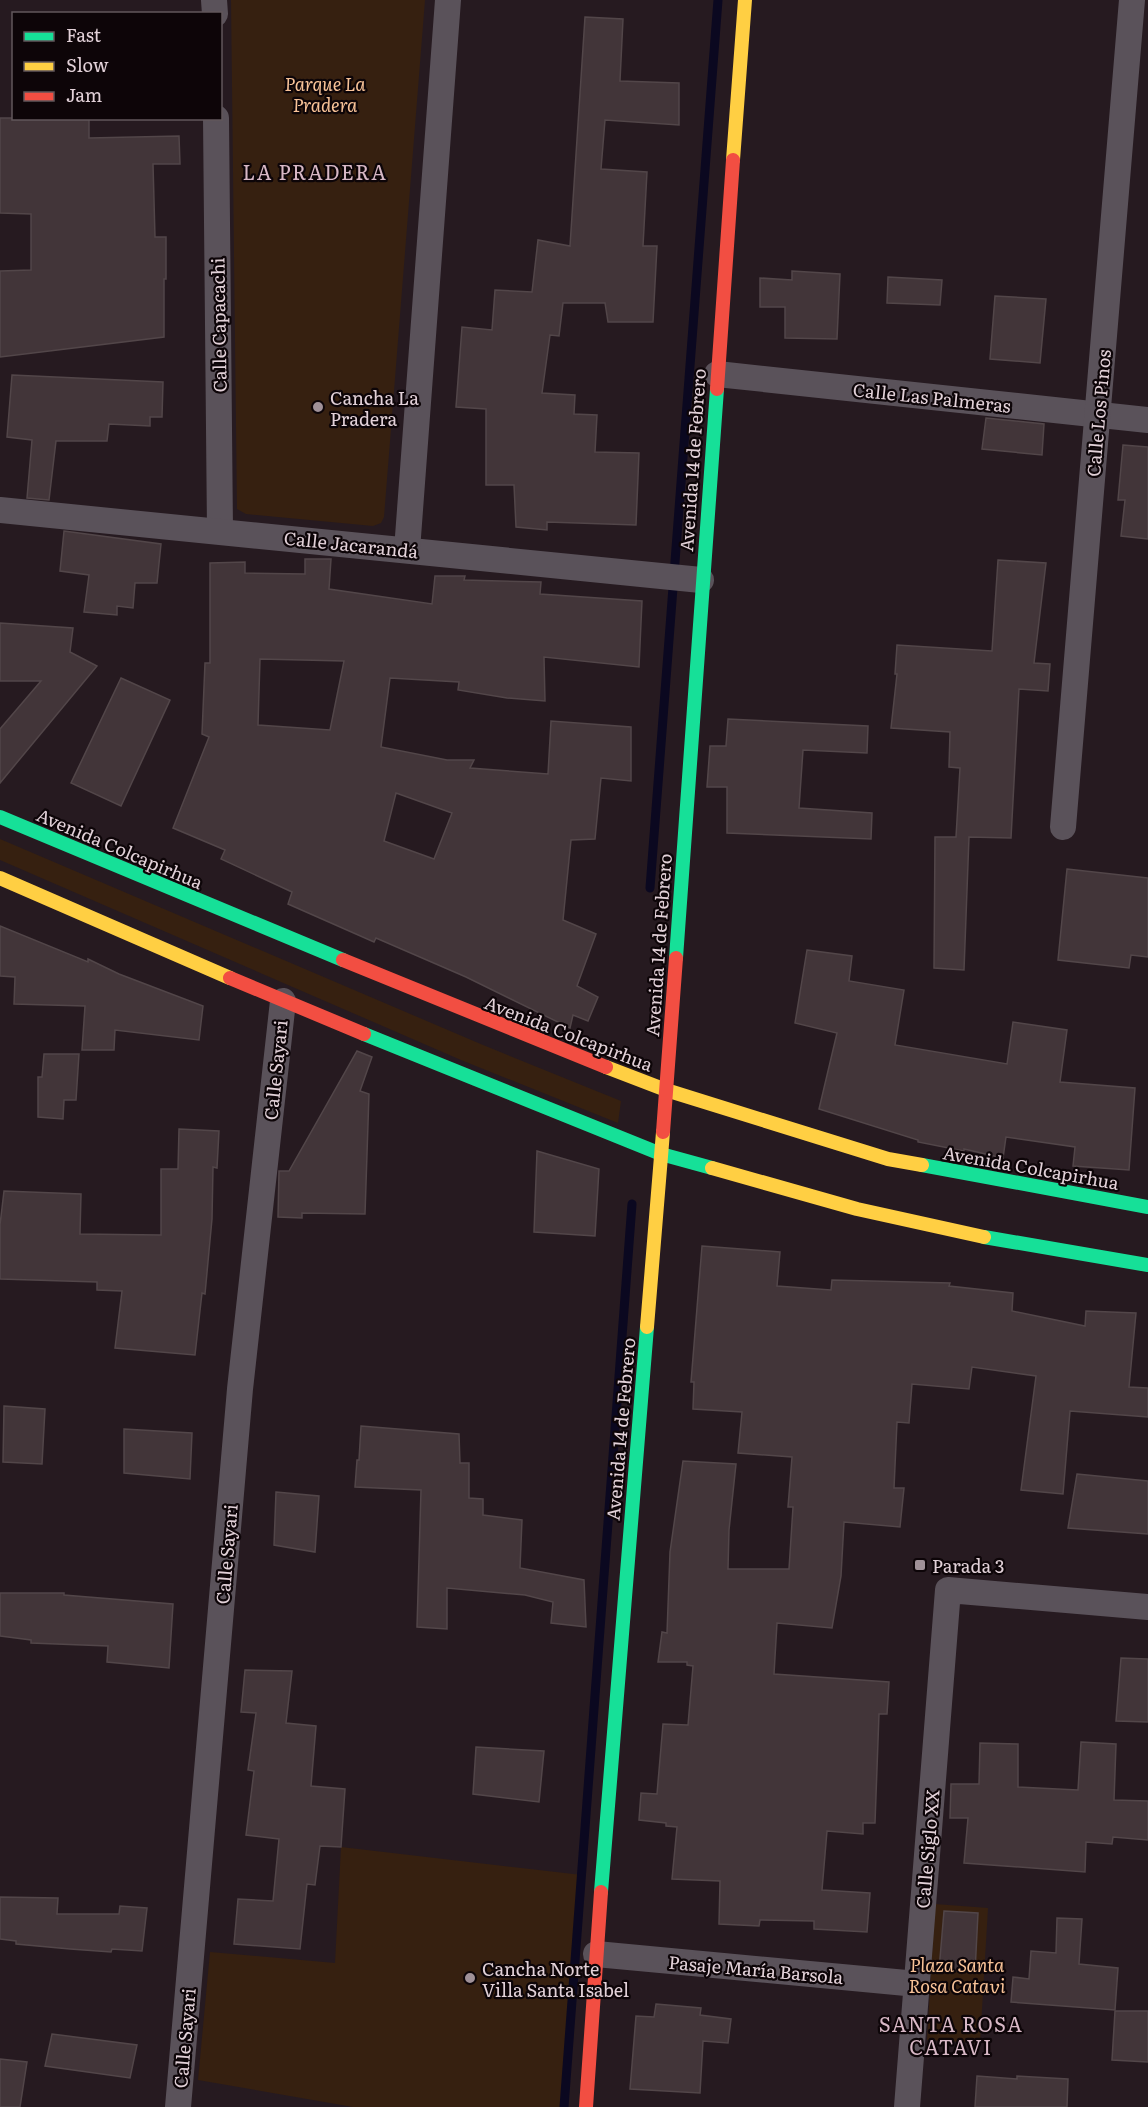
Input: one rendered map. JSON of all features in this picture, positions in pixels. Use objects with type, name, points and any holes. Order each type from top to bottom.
[{"type":"main road","name":"Avenida 14 de Febrero","points":[[586,2107],[596,1954],[666,1090],[701,580],[745,0]]},
{"type":"main road","name":"Avenida Colcapirhua","points":[[0,818],[541,1042],[666,1090],[888,1159],[1148,1207]]},
{"type":"main road","points":[[0,878],[283,1001],[661,1154],[891,1216],[979,1236],[1148,1265]]},
{"type":"street","points":[[407,549],[448,0]]},
{"type":"street","name":"Calle Los Pinos","points":[[1063,827],[1132,0]]},
{"type":"street","name":"Calle Capacachi","points":[[216,120],[220,531]]},
{"type":"street","name":"Calle Las Palmeras","points":[[717,374],[1148,420]]},
{"type":"street","name":"Calle Jacarandá","points":[[0,510],[701,580]]},
{"type":"street","name":"Calle Sayari","points":[[178,2107],[240,1389],[283,1001]]},
{"type":"street","name":"Calle Siglo XX","points":[[907,2107],[948,1590],[1148,1607]]},
{"type":"street","name":"Pasaje María Barsola","points":[[596,1954],[916,1984]]},
{"type":"green space","name":"Parque La Pradera","points":[[231,0],[425,0],[384,517],[381,523],[373,526],[246,514],[237,509]]},
{"type":"green space","points":[[0,839],[483,1045],[621,1101],[618,1123],[461,1060],[0,860]]},
{"type":"green space","points":[[341,1847],[582,1875],[561,2107],[353,2107],[198,2080],[210,1952],[335,1963]]},
{"type":"green space","name":"Plaza Santa Rosa Catavi","points":[[935,1904],[988,1908],[980,2043],[927,2040]]},
{"type":"building","points":[[585,17],[623,19],[620,81],[679,83],[679,125],[605,120],[601,169],[647,172],[643,246],[657,246],[653,322],[608,322],[605,303],[563,303],[559,336],[550,335],[542,393],[575,395],[574,414],[597,415],[595,452],[639,453],[636,525],[547,522],[547,530],[516,527],[514,485],[486,485],[486,409],[456,407],[462,327],[492,330],[495,290],[532,292],[538,240],[570,246]]},
{"type":"building","points":[[0,118],[89,120],[89,138],[179,136],[180,164],[153,164],[155,237],[166,237],[164,337],[0,357],[0,271],[31,270],[31,214],[0,213]]},
{"type":"building","points":[[792,271],[840,274],[837,339],[785,338],[785,307],[760,307],[760,278],[792,280]]},
{"type":"building","points":[[888,277],[942,280],[940,305],[887,303]]},
{"type":"building","points":[[995,296],[1046,299],[1040,363],[990,359]]},
{"type":"building","points":[[12,375],[163,382],[162,417],[150,417],[150,426],[109,424],[107,441],[56,441],[49,500],[27,498],[32,440],[7,437]]},
{"type":"building","points":[[986,418],[1044,424],[1042,455],[982,449]]},
{"type":"building","points":[[1123,445],[1148,447],[1148,539],[1121,536],[1125,500],[1118,500]]},
{"type":"building","points":[[64,531],[161,544],[157,583],[135,583],[133,608],[117,606],[117,615],[84,612],[89,575],[60,571]]},
{"type":"building","points":[[305,559],[331,559],[329,589],[432,604],[435,576],[465,576],[464,580],[541,582],[540,594],[642,601],[639,667],[544,657],[545,701],[458,690],[459,682],[390,678],[381,747],[447,760],[474,760],[470,768],[548,774],[551,721],[631,727],[631,781],[601,778],[595,839],[571,840],[563,920],[596,934],[577,986],[598,997],[588,1021],[573,1015],[570,1028],[466,977],[376,938],[374,942],[288,904],[292,892],[221,859],[225,850],[173,828],[209,737],[202,734],[205,663],[210,663],[210,563],[245,562],[245,573],[305,574]],"holes":[[[260,659],[344,661],[330,730],[258,725]],[[396,793],[452,813],[434,859],[384,841]]]},
{"type":"building","points":[[998,560],[1046,563],[1034,663],[1050,664],[1048,691],[1019,689],[1011,838],[969,837],[964,970],[934,968],[935,837],[956,837],[960,768],[949,767],[950,732],[891,728],[897,674],[895,674],[897,645],[992,651]]},
{"type":"building","points":[[0,623],[73,628],[70,652],[97,666],[0,783],[0,729],[41,681],[0,681]]},
{"type":"building","points":[[121,678],[170,700],[121,806],[71,783]]},
{"type":"building","points":[[728,719],[868,726],[867,753],[803,750],[799,808],[872,813],[871,839],[727,833],[727,787],[707,787],[710,746],[726,746]]},
{"type":"building","points":[[1067,869],[1148,878],[1148,957],[1131,955],[1129,968],[1058,960]]},
{"type":"building","points":[[0,926],[203,1006],[199,1040],[115,1030],[114,1050],[82,1050],[85,1006],[14,1004],[15,977],[0,976]]},
{"type":"building","points":[[807,950],[852,956],[849,981],[904,990],[895,1045],[1007,1064],[1013,1022],[1067,1030],[1060,1082],[1135,1088],[1129,1170],[1073,1166],[1075,1147],[1006,1137],[1003,1158],[918,1142],[918,1140],[819,1109],[837,1033],[795,1023]]},
{"type":"building","points":[[357,1051],[372,1057],[360,1091],[369,1094],[365,1214],[302,1213],[302,1218],[278,1217],[279,1171],[289,1171]]},
{"type":"building","points":[[44,1054],[79,1054],[76,1100],[64,1100],[63,1119],[38,1117],[38,1077],[42,1077]]},
{"type":"building","points":[[179,1129],[219,1131],[217,1168],[213,1167],[212,1219],[205,1294],[202,1293],[195,1355],[115,1348],[122,1291],[97,1290],[97,1282],[0,1279],[0,1225],[4,1191],[81,1194],[80,1234],[161,1235],[161,1169],[178,1169]]},
{"type":"building","points":[[537,1151],[599,1169],[595,1236],[534,1232]]},
{"type":"building","points":[[702,1246],[780,1252],[777,1286],[831,1290],[832,1280],[950,1283],[949,1286],[1013,1293],[1012,1311],[1085,1326],[1086,1311],[1136,1313],[1129,1387],[1148,1388],[1148,1417],[1070,1411],[1063,1494],[1021,1490],[1036,1376],[972,1367],[969,1389],[912,1384],[909,1423],[897,1422],[894,1488],[904,1488],[900,1527],[844,1522],[841,1576],[832,1628],[777,1623],[774,1674],[889,1682],[887,1714],[879,1714],[875,1823],[863,1823],[863,1834],[827,1831],[822,1890],[870,1893],[867,1932],[814,1929],[814,1921],[760,1920],[759,1926],[719,1924],[720,1881],[672,1879],[677,1827],[666,1826],[666,1823],[639,1820],[641,1793],[657,1794],[663,1724],[688,1725],[693,1666],[687,1665],[687,1662],[658,1662],[662,1632],[667,1633],[670,1552],[683,1461],[736,1464],[729,1530],[728,1569],[789,1569],[793,1507],[788,1507],[792,1457],[738,1453],[742,1412],[693,1409],[694,1382],[691,1382]]},
{"type":"building","points":[[4,1406],[45,1409],[42,1464],[3,1462]]},
{"type":"building","points":[[361,1426],[459,1434],[460,1463],[469,1463],[469,1498],[483,1499],[483,1515],[522,1520],[520,1568],[584,1580],[586,1627],[551,1623],[553,1602],[525,1595],[447,1588],[447,1629],[417,1627],[421,1490],[355,1487]]},
{"type":"building","points":[[124,1429],[192,1433],[190,1479],[124,1473]]},
{"type":"building","points":[[1077,1474],[1148,1481],[1148,1534],[1068,1528]]},
{"type":"building","points":[[276,1492],[319,1496],[315,1552],[274,1545]]},
{"type":"building","points":[[0,1593],[64,1593],[64,1595],[173,1604],[169,1668],[107,1662],[108,1646],[31,1643],[31,1640],[0,1636]]},
{"type":"building","points":[[1121,1658],[1148,1659],[1148,1722],[1116,1721]]},
{"type":"building","points":[[245,1670],[292,1671],[286,1723],[316,1726],[311,1786],[345,1789],[341,1847],[320,1846],[315,1885],[307,1884],[300,1949],[234,1944],[238,1899],[273,1901],[279,1839],[246,1835],[254,1771],[248,1770],[256,1713],[241,1712]]},
{"type":"building","points":[[1081,1742],[1116,1744],[1114,1800],[1148,1801],[1148,1840],[1113,1837],[1112,1844],[1086,1842],[1085,1872],[964,1863],[968,1818],[950,1818],[951,1784],[979,1784],[980,1743],[1018,1744],[1018,1787],[1078,1790]]},
{"type":"building","points":[[476,1747],[544,1751],[539,1802],[473,1794]]},
{"type":"building","points":[[0,1897],[58,1898],[57,1914],[119,1914],[120,1906],[147,1908],[142,1951],[112,1949],[111,1952],[70,1949],[16,1944],[16,1941],[0,1939]]},
{"type":"building","points":[[944,1911],[978,1913],[975,1972],[939,1970]]},
{"type":"building","points":[[1057,1918],[1082,1919],[1079,1964],[1118,1968],[1115,2010],[1011,2002],[1013,1977],[1029,1979],[1031,1951],[1056,1953]]},
{"type":"building","points":[[656,2004],[701,2008],[700,2015],[731,2019],[728,2043],[703,2041],[700,2093],[630,2089],[636,2016],[654,2017]]},
{"type":"building","points":[[1115,2011],[1148,2011],[1148,2062],[1112,2060]]},
{"type":"building","points":[[52,2034],[137,2045],[130,2078],[45,2066]]},
{"type":"building","points":[[0,2059],[27,2062],[20,2107],[0,2107]]},
{"type":"building","points":[[977,2076],[1068,2079],[1067,2107],[975,2107]]},
{"type":"waterway","points":[[650,888],[718,0]]},
{"type":"waterway","points":[[564,2107],[632,1204]]},
{"type":"traffic: fast","points":[[676,958],[717,389]]},
{"type":"traffic: fast","points":[[0,817],[343,960]]},
{"type":"traffic: fast","points":[[364,1034],[661,1154],[712,1168]]},
{"type":"traffic: fast","points":[[922,1165],[1148,1207]]},
{"type":"traffic: fast","points":[[984,1237],[1148,1265]]},
{"type":"traffic: fast","points":[[601,1892],[647,1327]]},
{"type":"traffic: slow","points":[[733,160],[745,0]]},
{"type":"traffic: slow","points":[[0,878],[230,978]]},
{"type":"traffic: slow","points":[[606,1067],[666,1090],[888,1159],[922,1165]]},
{"type":"traffic: slow","points":[[647,1327],[663,1132]]},
{"type":"traffic: slow","points":[[712,1168],[857,1209],[984,1237]]},
{"type":"traffic: jam","points":[[717,389],[733,160]]},
{"type":"traffic: jam","points":[[663,1132],[676,958]]},
{"type":"traffic: jam","points":[[343,960],[606,1067]]},
{"type":"traffic: jam","points":[[230,978],[364,1034]]},
{"type":"traffic: jam","points":[[586,2107],[601,1892]]},
{"type":"place","name":"Cancha La Pradera","points":[[318,407]]},
{"type":"place","name":"Parada 3","points":[[920,1565]]},
{"type":"place","name":"Cancha Norte Villa Santa Isabel","points":[[470,1978]]},
{"type":"district","name":"LA PRADERA","points":[[315,171]]},
{"type":"district","name":"SANTA ROSA CATAVI","points":[[951,2034]]}]
